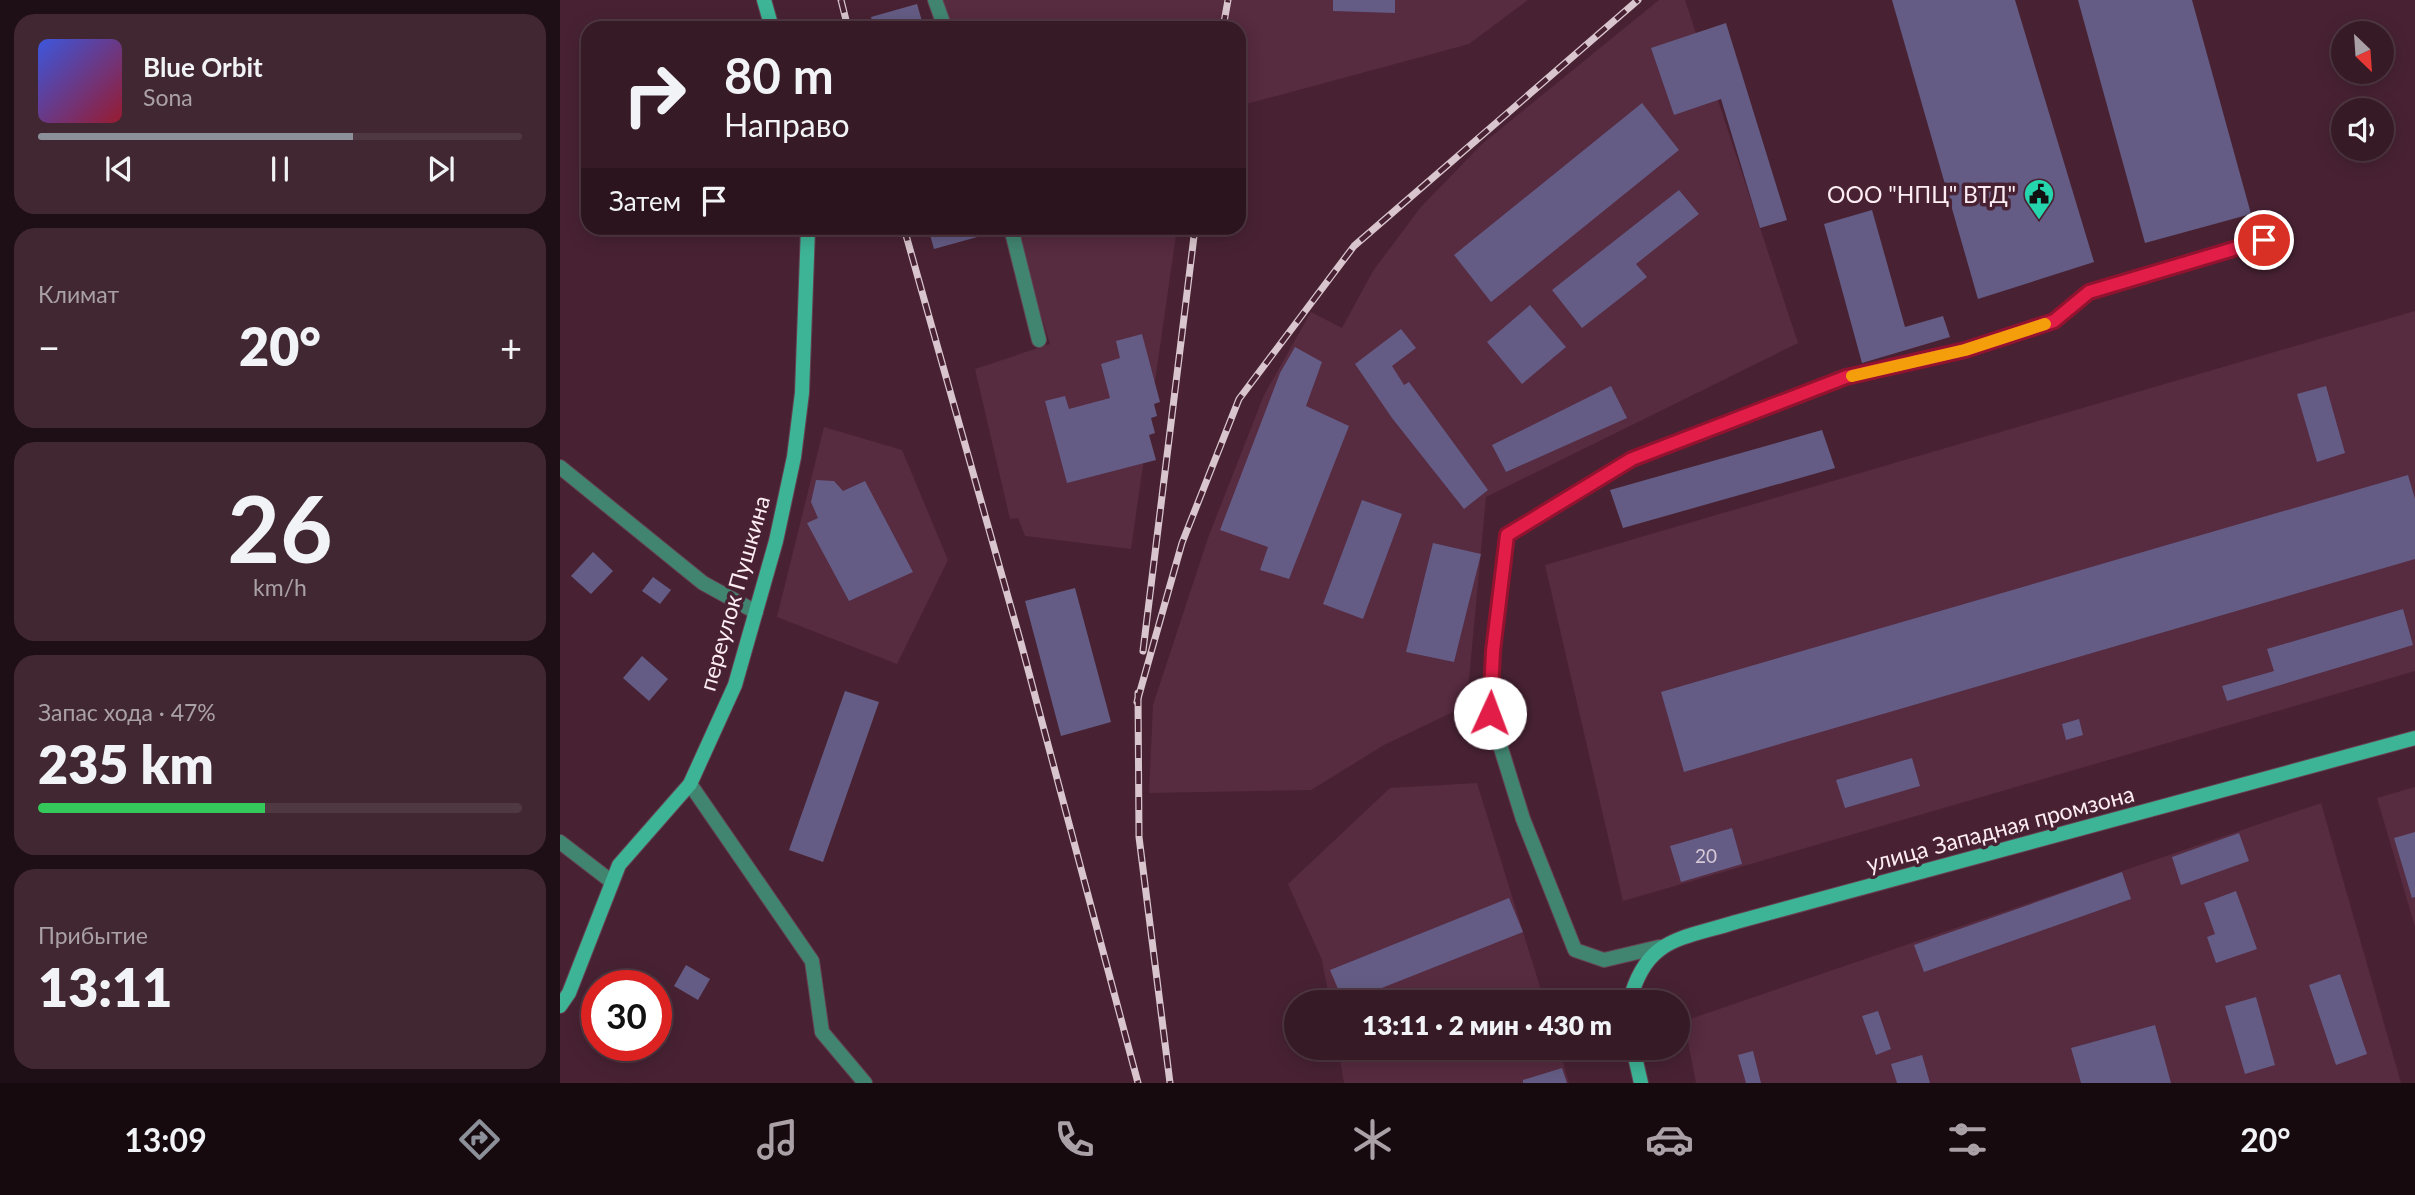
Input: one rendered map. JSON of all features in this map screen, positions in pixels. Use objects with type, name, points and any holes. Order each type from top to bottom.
[{"type":"street","points":[[764,0],[770,21]]},
{"type":"street","points":[[935,0],[942,21]]},
{"type":"street","name":"переулок Пушкина","points":[[560,1006],[569,993],[619,865],[690,784],[735,685],[776,541],[794,457],[802,393],[807,314],[808,235]]},
{"type":"street","points":[[1014,235],[1039,340]]},
{"type":"street","points":[[1659,947],[1604,960],[1575,950],[1523,819],[1490,713],[1493,651],[1507,535],[1632,459],[1846,377],[1965,350],[2054,321],[2089,292],[2264,240]]},
{"type":"street","points":[[560,467],[703,583],[756,612]]},
{"type":"street","name":"улица Западная промзона","points":[[1659,947],[1735,922],[2415,738]]},
{"type":"street","points":[[690,784],[812,961],[822,1032],[865,1083]]},
{"type":"street","points":[[560,842],[612,882]]},
{"type":"street","points":[[1632,990],[1634,983],[1659,947]]},
{"type":"street","points":[[1636,1060],[1641,1083]]},
{"type":"shaded area","points":[[940,0],[1528,0],[1469,44],[1246,104],[1246,21],[948,21]]},
{"type":"shaded area","points":[[1659,0],[1685,0],[1798,343],[1486,497],[1468,690],[1455,711],[1384,745],[1311,790],[1149,793],[1153,705],[1208,538],[1264,395],[1311,312],[1342,328],[1373,271],[1420,208],[1482,144]]},
{"type":"shaded area","points":[[1028,235],[1176,235],[1131,549],[1025,536],[1018,518],[1010,519],[975,369],[1050,344],[1017,238]]},
{"type":"shaded area","points":[[2415,311],[2415,671],[1623,901],[1545,565]]},
{"type":"shaded area","points":[[824,427],[902,450],[948,560],[897,664],[777,617]]},
{"type":"shaded area","points":[[1477,783],[1541,990],[1328,990],[1322,960],[1288,884],[1390,788]]},
{"type":"shaded area","points":[[2415,787],[2415,927],[2377,798]]},
{"type":"shaded area","points":[[2321,803],[2401,1083],[1696,1083],[1690,1052],[1690,1019]]},
{"type":"shaded area","points":[[1340,1060],[1562,1060],[1569,1083],[1344,1083]]},
{"type":"building","points":[[1333,0],[1395,0],[1395,13],[1333,11]]},
{"type":"building","points":[[1892,0],[2015,0],[2094,262],[1978,299]]},
{"type":"building","points":[[2078,0],[2192,0],[2251,214],[2145,243]]},
{"type":"building","points":[[917,4],[922,21],[872,21],[871,17]]},
{"type":"building","points":[[1726,23],[1787,220],[1760,228],[1721,99],[1674,115],[1651,48]]},
{"type":"building","points":[[1642,103],[1679,150],[1491,302],[1454,255]]},
{"type":"building","points":[[1679,190],[1699,214],[1636,264],[1647,277],[1582,328],[1552,290]]},
{"type":"building","points":[[1872,210],[1905,327],[1943,316],[1950,337],[1862,363],[1824,224]]},
{"type":"building","points":[[930,235],[985,235],[934,249]]},
{"type":"building","points":[[1530,305],[1566,347],[1522,384],[1487,342]]},
{"type":"building","points":[[1401,329],[1416,348],[1392,366],[1404,385],[1409,382],[1488,490],[1464,509],[1392,418],[1355,364]]},
{"type":"building","points":[[1142,334],[1160,402],[1154,404],[1157,416],[1151,418],[1155,433],[1149,435],[1156,460],[1067,483],[1045,401],[1065,396],[1069,409],[1110,398],[1101,364],[1120,358],[1116,341]]},
{"type":"building","points":[[1295,347],[1322,362],[1306,406],[1349,426],[1289,579],[1260,570],[1268,547],[1220,530],[1280,373]]},
{"type":"building","points":[[1611,386],[1627,418],[1506,472],[1492,445]]},
{"type":"building","points":[[2326,386],[2345,453],[2317,462],[2297,394]]},
{"type":"building","points":[[1822,430],[1835,468],[1623,528],[1610,490]]},
{"type":"building","points":[[2408,475],[2415,499],[2415,559],[1684,772],[1661,692]]},
{"type":"building","points":[[816,480],[834,481],[843,491],[865,481],[913,572],[849,601],[807,523],[818,518],[811,502]]},
{"type":"building","points":[[1362,500],[1402,514],[1363,619],[1323,604]]},
{"type":"building","points":[[1433,543],[1481,554],[1454,662],[1406,652]]},
{"type":"building","points":[[593,552],[613,571],[591,594],[571,576]]},
{"type":"building","points":[[653,577],[671,590],[660,604],[642,591]]},
{"type":"building","points":[[1075,588],[1111,722],[1061,736],[1025,601]]},
{"type":"building","points":[[2403,609],[2413,645],[2227,701],[2222,686],[2274,671],[2267,649]]},
{"type":"building","points":[[642,656],[668,679],[649,701],[623,678]]},
{"type":"building","points":[[845,691],[879,702],[823,862],[789,850]]},
{"type":"building","points":[[2079,719],[2083,735],[2066,740],[2062,724]]},
{"type":"building","points":[[1912,758],[1920,786],[1845,808],[1836,780]]},
{"type":"building","points":[[1732,828],[1742,864],[1681,882],[1670,846]]},
{"type":"building","points":[[2415,832],[2415,897],[2412,898],[2394,838]]},
{"type":"building","points":[[2239,833],[2249,861],[2181,885],[2172,857]]},
{"type":"building","points":[[2122,872],[2131,899],[1924,972],[1914,945]]},
{"type":"building","points":[[2236,891],[2257,949],[2216,963],[2207,937],[2215,934],[2204,903]]},
{"type":"building","points":[[1509,898],[1523,932],[1377,990],[1338,990],[1330,970]]},
{"type":"building","points":[[686,965],[710,979],[698,1000],[674,986]]},
{"type":"building","points":[[2340,974],[2367,1054],[2336,1065],[2309,985]]},
{"type":"building","points":[[2256,997],[2275,1065],[2245,1074],[2225,1006]]},
{"type":"building","points":[[1878,1011],[1891,1049],[1876,1055],[1862,1016]]},
{"type":"building","points":[[2155,1025],[2171,1083],[2081,1083],[2071,1048]]},
{"type":"building","points":[[1753,1051],[1761,1083],[1746,1083],[1738,1055]]},
{"type":"building","points":[[1922,1055],[1930,1083],[1897,1083],[1891,1064]]},
{"type":"building","points":[[1562,1068],[1567,1083],[1523,1083],[1523,1080]]},
{"type":"railway","points":[[841,0],[846,21]]},
{"type":"railway","points":[[1224,21],[1228,0]]},
{"type":"railway","points":[[1137,702],[1182,543],[1239,399],[1354,246],[1638,0]]},
{"type":"railway","points":[[906,235],[1021,643],[1138,1083]]},
{"type":"railway","points":[[1143,651],[1194,235]]},
{"type":"railway","points":[[1138,693],[1139,837],[1170,1083]]},
{"type":"slow traffic","points":[[1852,376],[1965,350],[2045,324]]},
{"type":"place","name":"ООО \"НПЦ\" ВТД\"","points":[[2039,221]]},
{"type":"route","points":[[1490,713],[1493,651],[1507,535],[1632,459],[1846,377],[1965,350],[2054,321],[2089,292],[2264,240]]}]
